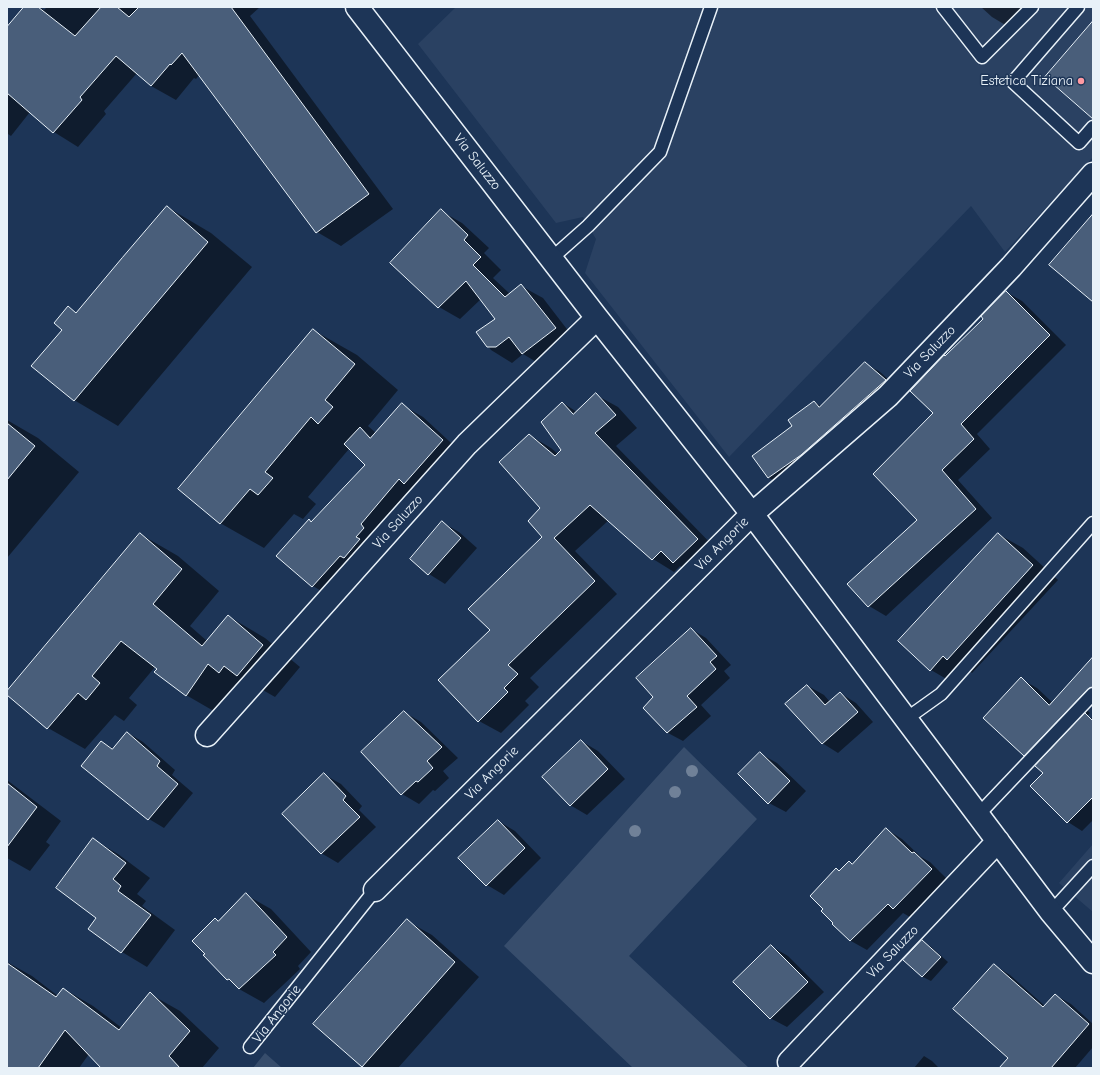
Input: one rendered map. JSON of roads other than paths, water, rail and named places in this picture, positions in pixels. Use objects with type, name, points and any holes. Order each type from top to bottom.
[{"type":"street","name":"Via Saluzzo","points":[[357,7],[597,318],[752,514],[1051,912],[1093,962]]},
{"type":"street","name":"Via Saluzzo","points":[[752,514],[888,396],[1011,267],[1093,174]]},
{"type":"street","name":"Via Saluzzo","points":[[207,735],[467,444],[597,318]]},
{"type":"street","name":"Via Angorie","points":[[375,890],[752,514]]},
{"type":"street","name":"Via Saluzzo","points":[[789,1062],[998,841]]},
{"type":"street","name":"Via Saluzzo","points":[[1051,912],[1093,946]]},
{"type":"lane","points":[[552,258],[588,226],[660,152],[711,7]]},
{"type":"lane","points":[[943,7],[982,57],[1032,7]]},
{"type":"lane","points":[[1078,7],[1013,82],[1079,143],[1093,127]]},
{"type":"lane","points":[[906,719],[941,694],[1093,523]]},
{"type":"lane","points":[[978,815],[1093,694]]},
{"type":"lane","points":[[1051,912],[1093,866]]},
{"type":"lane","name":"Via Angorie","points":[[250,1047],[375,890]]},
{"type":"place","name":"Estetica Tiziana","points":[[1081,81]]}]
